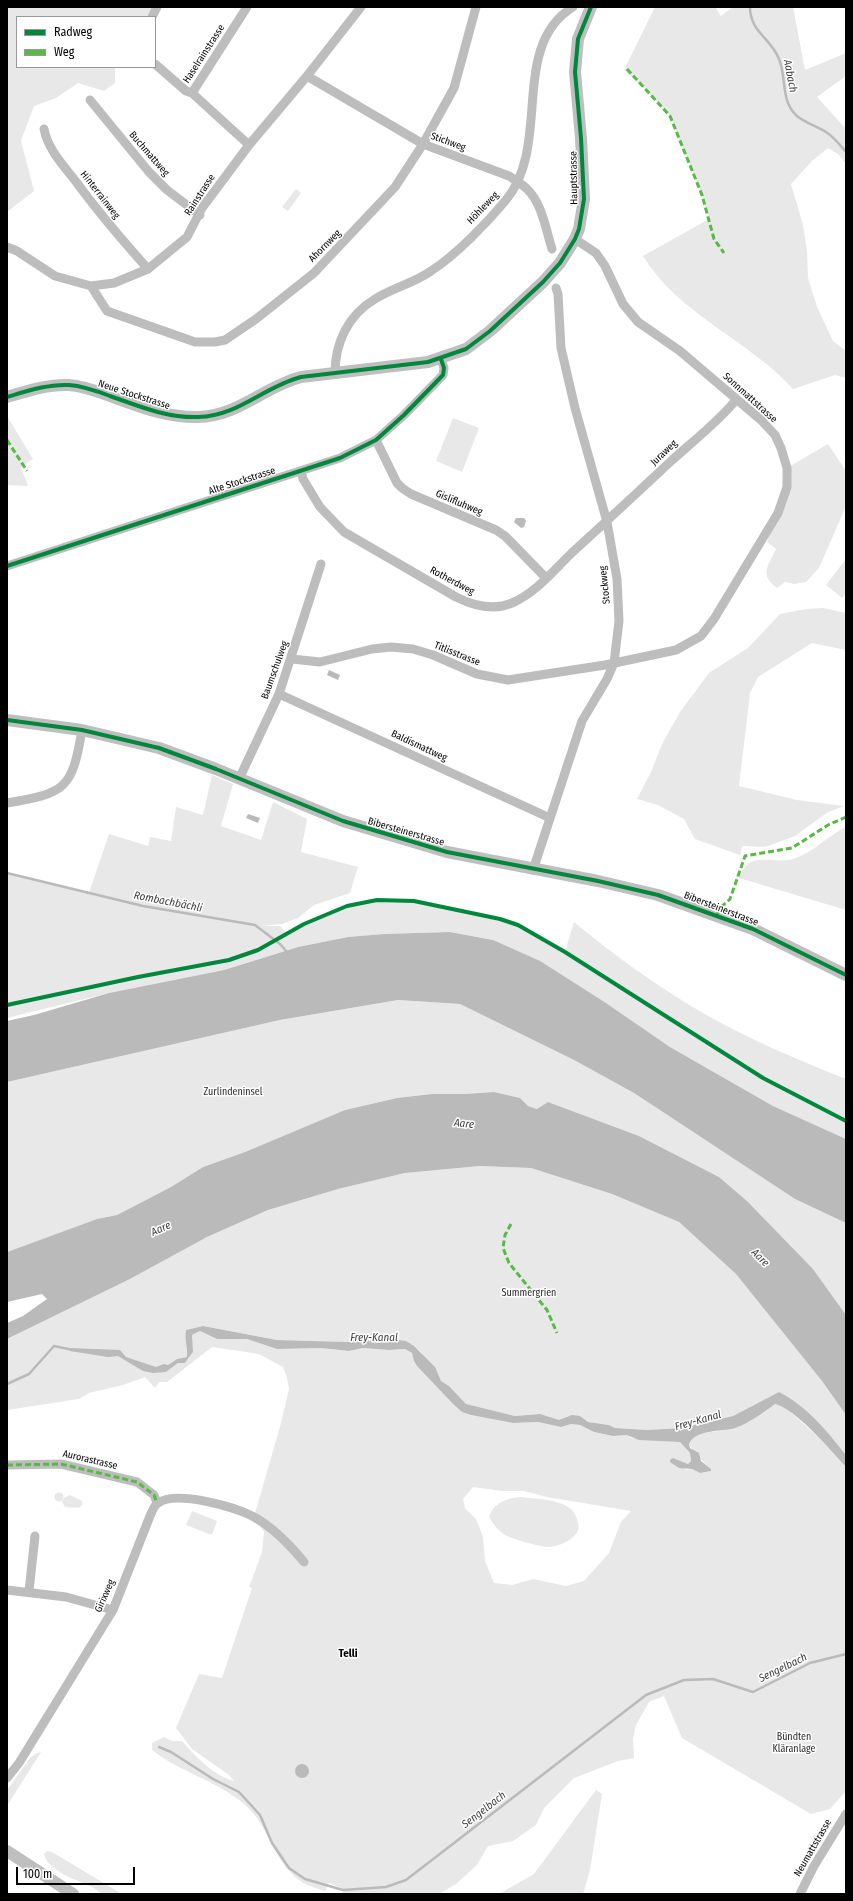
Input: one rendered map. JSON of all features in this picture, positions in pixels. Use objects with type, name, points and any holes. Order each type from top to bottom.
[{"type":"main road","name":"Hauptstrasse","points":[[441,359],[466,349],[490,331],[543,282],[560,263],[575,239],[582,217],[585,187],[575,66],[578,40],[589,8]]},
{"type":"main road","name":"Neue Stockstrasse","points":[[7,397],[46,387],[70,385],[99,392],[154,412],[179,417],[206,416],[228,412],[238,408],[287,380],[301,377],[428,362],[441,359]]},
{"type":"main road","name":"Bibersteinerstrasse","points":[[7,720],[82,730],[159,748],[216,769],[336,819],[447,852],[532,870],[604,882],[658,895],[753,929],[846,975]]},
{"type":"main road","points":[[7,1851],[73,1894]]},
{"type":"street","points":[[152,16],[157,7]]},
{"type":"street","name":"Haselrainstrasse","points":[[192,93],[247,7]]},
{"type":"street","name":"Rainstrasse","points":[[7,246],[55,276],[91,286],[119,281],[148,269],[187,238],[200,215],[202,208],[249,145],[307,76],[361,7]]},
{"type":"street","name":"Ahornweg","points":[[91,286],[107,311],[195,342],[215,342],[224,340],[256,319],[314,273],[391,192],[423,144],[454,88],[476,7]]},
{"type":"street","name":"Höhleweg","points":[[335,373],[335,358],[338,343],[348,325],[356,315],[373,300],[419,278],[444,262],[507,199],[518,181],[524,165],[531,132],[536,70],[539,54],[554,22],[573,7]]},
{"type":"street","points":[[156,65],[186,92],[192,93],[249,145]]},
{"type":"street","name":"Stichweg","points":[[307,76],[423,144],[509,176],[518,181],[527,189],[537,202],[552,249]]},
{"type":"street","name":"Buchmattweg","points":[[90,100],[149,172],[167,190],[200,215]]},
{"type":"street","name":"Hinterrainweg","points":[[44,129],[46,141],[60,162],[109,226],[148,269]]},
{"type":"street","name":"Sonnmattstrasse","points":[[575,239],[596,253],[605,266],[622,304],[638,322],[675,346],[760,420],[775,435],[782,448],[787,468],[787,487],[778,512],[714,619],[701,636],[676,650],[614,662]]},
{"type":"street","name":"Stockweg","points":[[532,870],[582,721],[607,679],[614,662],[619,621],[618,596],[607,522],[575,408],[561,348],[558,294],[556,288]]},
{"type":"street","name":"Alte Stockstrasse","points":[[7,566],[340,458],[376,440],[407,412],[443,375],[444,368],[441,359]]},
{"type":"street","name":"Juraweg","points":[[607,522],[726,412],[736,400]]},
{"type":"street","name":"Gislifluhweg","points":[[376,440],[402,488],[417,497],[496,530],[505,536],[546,578]]},
{"type":"street","name":"Rotherdweg","points":[[301,471],[320,507],[344,532],[471,604],[485,607],[510,604],[530,592],[607,522]]},
{"type":"street","name":"Baumschulweg","points":[[239,779],[279,694],[292,659],[321,564]]},
{"type":"street","name":"Titlisstrasse","points":[[292,659],[320,662],[372,649],[391,647],[413,649],[433,655],[477,674],[508,680],[614,662]]},
{"type":"street","name":"Baldismattweg","points":[[279,694],[550,818]]},
{"type":"street","points":[[7,802],[44,796],[56,791],[65,784],[73,771],[82,730]]},
{"type":"street","name":"Aurorastrasse","points":[[7,1466],[61,1464],[137,1482],[154,1495],[157,1503]]},
{"type":"street","points":[[157,1503],[171,1498],[194,1498],[254,1517],[289,1544],[304,1562]]},
{"type":"street","name":"Girixweg","points":[[7,1778],[19,1763],[113,1610],[142,1533],[157,1503]]},
{"type":"street","points":[[29,1591],[35,1536]]},
{"type":"street","points":[[7,1590],[29,1591],[66,1597],[113,1610]]},
{"type":"street","name":"Neumattstrasse","points":[[800,1894],[814,1866],[846,1814]]},
{"type":"green space","points":[[7,7],[153,7],[148,16],[16,16],[16,68],[115,68],[115,83],[104,91],[78,83],[56,98],[34,106],[21,141],[34,191],[7,212]]},
{"type":"green space","points":[[655,7],[715,7],[721,16],[733,7],[793,7],[805,70],[846,53],[846,76],[817,97],[846,129],[846,164],[838,154],[828,148],[812,161],[791,184],[803,225],[807,251],[808,278],[817,307],[833,341],[846,351],[846,378],[835,375],[793,389],[756,355],[694,311],[675,295],[658,277],[643,256],[709,219],[702,195],[670,116],[646,90],[624,70]]},
{"type":"green space","points":[[296,189],[301,193],[288,211],[282,207]]},
{"type":"green space","points":[[7,416],[33,459],[21,467],[28,486],[7,485]]},
{"type":"green space","points":[[453,418],[479,428],[462,472],[436,461]]},
{"type":"green space","points":[[828,444],[846,471],[846,506],[819,568],[806,582],[794,584],[785,582],[777,588],[768,579],[767,574],[768,566],[776,549],[767,542],[778,513],[787,468]]},
{"type":"green space","points":[[846,559],[846,593],[842,598],[826,585]]},
{"type":"green space","points":[[823,608],[846,613],[846,650],[812,643],[758,677],[750,693],[739,786],[797,800],[844,806],[828,812],[795,836],[765,847],[742,846],[740,855],[695,839],[684,819],[658,805],[637,799],[651,772],[662,744],[680,712],[709,673],[748,648],[780,614],[806,609]]},
{"type":"green space","points":[[212,775],[233,784],[221,826],[261,840],[273,802],[307,819],[301,852],[358,867],[350,893],[314,905],[298,918],[282,924],[262,926],[280,926],[287,934],[293,933],[293,930],[328,913],[363,902],[414,901],[500,919],[518,925],[565,952],[574,922],[637,970],[703,1013],[773,1049],[846,1079],[846,1139],[773,1106],[670,1047],[606,1003],[493,940],[450,932],[384,934],[348,937],[298,947],[224,970],[109,993],[7,1018],[7,873],[89,893],[109,834],[148,846],[150,837],[171,841],[176,807],[203,815]]},
{"type":"green space","points":[[846,827],[846,910],[739,878],[743,870],[753,861],[780,861],[796,858],[811,851]]},
{"type":"green space","name":"Zurlindeninsel","points":[[398,1000],[460,1004],[574,1060],[634,1093],[795,1199],[846,1223],[846,1315],[813,1269],[747,1201],[719,1177],[639,1136],[548,1102],[537,1109],[528,1106],[520,1098],[494,1092],[432,1094],[397,1098],[345,1110],[245,1152],[203,1167],[171,1187],[117,1215],[97,1219],[7,1252],[7,1082],[280,1020]]},
{"type":"green space","points":[[480,1166],[531,1168],[612,1194],[679,1222],[736,1274],[822,1381],[846,1415],[846,1455],[824,1428],[799,1404],[779,1392],[733,1416],[682,1428],[647,1430],[615,1428],[609,1425],[588,1422],[580,1416],[572,1416],[559,1421],[540,1414],[515,1416],[466,1404],[449,1386],[441,1381],[420,1351],[406,1341],[376,1343],[362,1339],[349,1342],[277,1340],[203,1326],[186,1330],[185,1337],[187,1357],[177,1359],[168,1365],[166,1372],[178,1363],[185,1363],[189,1359],[193,1350],[192,1335],[200,1331],[217,1339],[247,1339],[277,1349],[321,1348],[349,1351],[363,1348],[389,1350],[405,1349],[412,1353],[417,1366],[462,1412],[513,1423],[538,1422],[561,1427],[571,1424],[580,1425],[594,1432],[613,1436],[627,1435],[632,1438],[680,1442],[690,1453],[691,1461],[688,1464],[673,1458],[686,1470],[692,1469],[700,1473],[711,1471],[711,1469],[689,1444],[696,1436],[740,1425],[759,1415],[775,1404],[784,1406],[820,1439],[846,1467],[846,1791],[830,1809],[811,1814],[682,1738],[664,1696],[649,1702],[636,1725],[633,1739],[634,1758],[618,1761],[574,1778],[544,1808],[536,1825],[513,1841],[488,1846],[477,1865],[456,1884],[439,1894],[342,1894],[344,1889],[329,1883],[324,1891],[301,1882],[290,1872],[276,1852],[259,1822],[244,1804],[222,1789],[163,1758],[152,1750],[152,1743],[164,1737],[172,1741],[182,1741],[212,1770],[234,1781],[229,1775],[192,1749],[176,1728],[199,1674],[222,1678],[252,1588],[249,1587],[262,1552],[264,1532],[254,1517],[281,1423],[289,1389],[287,1378],[283,1367],[259,1354],[212,1347],[167,1382],[159,1382],[155,1388],[145,1377],[123,1385],[89,1393],[79,1399],[7,1410],[7,1339],[130,1279],[207,1237],[268,1210],[338,1189],[405,1173]],"holes":[[[473,1487],[502,1491],[524,1491],[547,1497],[631,1511],[621,1522],[609,1553],[584,1581],[566,1586],[533,1579],[512,1585],[494,1583],[485,1561],[483,1537],[476,1519],[465,1508],[463,1499]]]},
{"type":"green space","points":[[59,1492],[64,1497],[59,1502],[54,1497]]},
{"type":"green space","points":[[70,1495],[82,1501],[82,1505],[79,1508],[65,1507],[62,1502],[64,1498]]},
{"type":"green space","points":[[521,1497],[560,1503],[571,1509],[575,1514],[578,1523],[579,1528],[577,1533],[563,1544],[551,1547],[525,1542],[505,1535],[494,1525],[489,1517],[491,1512],[497,1505],[506,1500]]},
{"type":"green space","points":[[192,1511],[217,1521],[212,1535],[186,1525]]},
{"type":"green space","points":[[41,1752],[7,1806],[7,1790],[30,1758]]},
{"type":"green space","points":[[596,1790],[602,1794],[590,1870],[583,1894],[499,1894],[534,1874]]},
{"type":"green space","points":[[47,1851],[52,1852],[122,1894],[105,1895],[92,1887],[64,1875],[46,1860],[44,1854]]},
{"type":"water","points":[[516,518],[524,518],[526,521],[524,527],[521,528],[514,522]]},
{"type":"water","points":[[329,670],[340,675],[338,680],[327,675]]},
{"type":"water","points":[[248,814],[260,818],[258,823],[246,818]]},
{"type":"water","points":[[450,932],[493,940],[540,961],[606,1003],[670,1047],[773,1106],[846,1139],[846,1223],[795,1199],[634,1093],[574,1060],[460,1004],[398,1000],[280,1020],[7,1082],[7,1021],[34,1015],[109,993],[224,970],[298,947],[348,937],[384,934]]},
{"type":"water","name":"Aare","points":[[494,1092],[520,1098],[528,1106],[537,1109],[548,1102],[639,1136],[719,1177],[747,1201],[813,1269],[846,1315],[846,1415],[822,1381],[736,1274],[679,1222],[612,1194],[531,1168],[480,1166],[405,1173],[338,1189],[268,1210],[207,1237],[130,1279],[7,1339],[7,1323],[23,1316],[47,1299],[42,1294],[7,1302],[7,1252],[97,1219],[117,1215],[171,1187],[203,1167],[245,1152],[345,1110],[397,1098],[432,1094]]},
{"type":"water","name":"Frey-Kanal","points":[[203,1326],[277,1340],[349,1342],[362,1339],[376,1343],[399,1340],[406,1341],[414,1346],[435,1367],[441,1381],[449,1386],[466,1404],[515,1416],[540,1414],[559,1420],[572,1415],[580,1416],[588,1422],[609,1425],[615,1428],[647,1430],[682,1428],[733,1416],[779,1392],[799,1404],[824,1428],[846,1455],[846,1467],[802,1421],[783,1407],[775,1404],[756,1418],[740,1426],[703,1433],[692,1439],[689,1444],[690,1448],[699,1453],[701,1461],[711,1469],[711,1471],[700,1473],[692,1469],[679,1468],[670,1462],[673,1458],[688,1464],[691,1461],[690,1453],[680,1442],[639,1440],[627,1435],[613,1436],[594,1432],[580,1425],[571,1424],[561,1427],[538,1422],[513,1423],[462,1412],[417,1366],[412,1353],[405,1349],[389,1350],[363,1348],[349,1351],[321,1348],[277,1349],[247,1339],[217,1339],[200,1331],[192,1335],[193,1352],[185,1363],[178,1363],[166,1372],[153,1373],[143,1371],[118,1356],[108,1357],[70,1351],[70,1348],[120,1350],[126,1357],[156,1367],[164,1364],[168,1365],[177,1359],[187,1357],[185,1337],[186,1330]]},
{"type":"water","points":[[299,1764],[305,1764],[309,1768],[309,1774],[305,1778],[299,1778],[295,1774],[295,1768]]},
{"type":"waterway","name":"Aabach","points":[[750,7],[753,23],[779,59],[786,96],[792,110],[797,116],[807,123],[829,134],[846,152]]},
{"type":"waterway","name":"Rombachbächli","points":[[7,873],[143,906],[255,925],[280,944],[287,952]]},
{"type":"waterway","name":"Frey-Kanal","points":[[7,1384],[29,1374],[54,1346],[73,1350]]},
{"type":"waterway","name":"Sengelbach","points":[[159,1747],[171,1752],[213,1779],[239,1792],[260,1815],[272,1843],[289,1868],[305,1879],[343,1890],[386,1887],[406,1880],[646,1695],[684,1680],[713,1679],[753,1692],[810,1663],[846,1654]]},
{"type":"marked path","points":[[627,69],[670,116],[702,195],[714,239],[724,253]]},
{"type":"marked path","points":[[7,440],[27,471]]},
{"type":"marked path","points":[[717,915],[720,908],[730,899],[745,856],[792,848],[828,825],[846,817]]},
{"type":"marked path","points":[[511,1224],[505,1235],[503,1248],[509,1263],[547,1310],[557,1333]]},
{"type":"marked path","points":[[7,1465],[61,1464],[137,1482],[154,1495],[157,1503]]},
{"type":"cycle path","points":[[7,397],[45,387],[61,385],[79,386],[142,407],[175,416],[198,417],[226,412],[239,407],[275,387],[301,377],[428,362],[466,349],[490,331],[543,282],[560,263],[575,239],[579,229],[584,199],[581,138],[575,72],[578,39],[591,7]]},
{"type":"cycle path","points":[[7,566],[340,458],[376,440],[404,415],[443,375],[444,368],[441,359]]},
{"type":"cycle path","points":[[7,720],[82,730],[159,748],[216,769],[343,821],[447,852],[598,881],[658,895],[753,929],[846,975]]},
{"type":"cycle path","points":[[7,1005],[138,977],[229,960],[258,950],[304,924],[347,906],[377,900],[414,901],[500,919],[518,925],[565,952],[763,1078],[846,1121]]},
{"type":"district","name":"Telli","points":[[348,1654]]},
{"type":"park label","name":"Summergrien","points":[[529,1293]]},
{"type":"park label","name":"Bündten Kläranlage","points":[[794,1742]]}]
